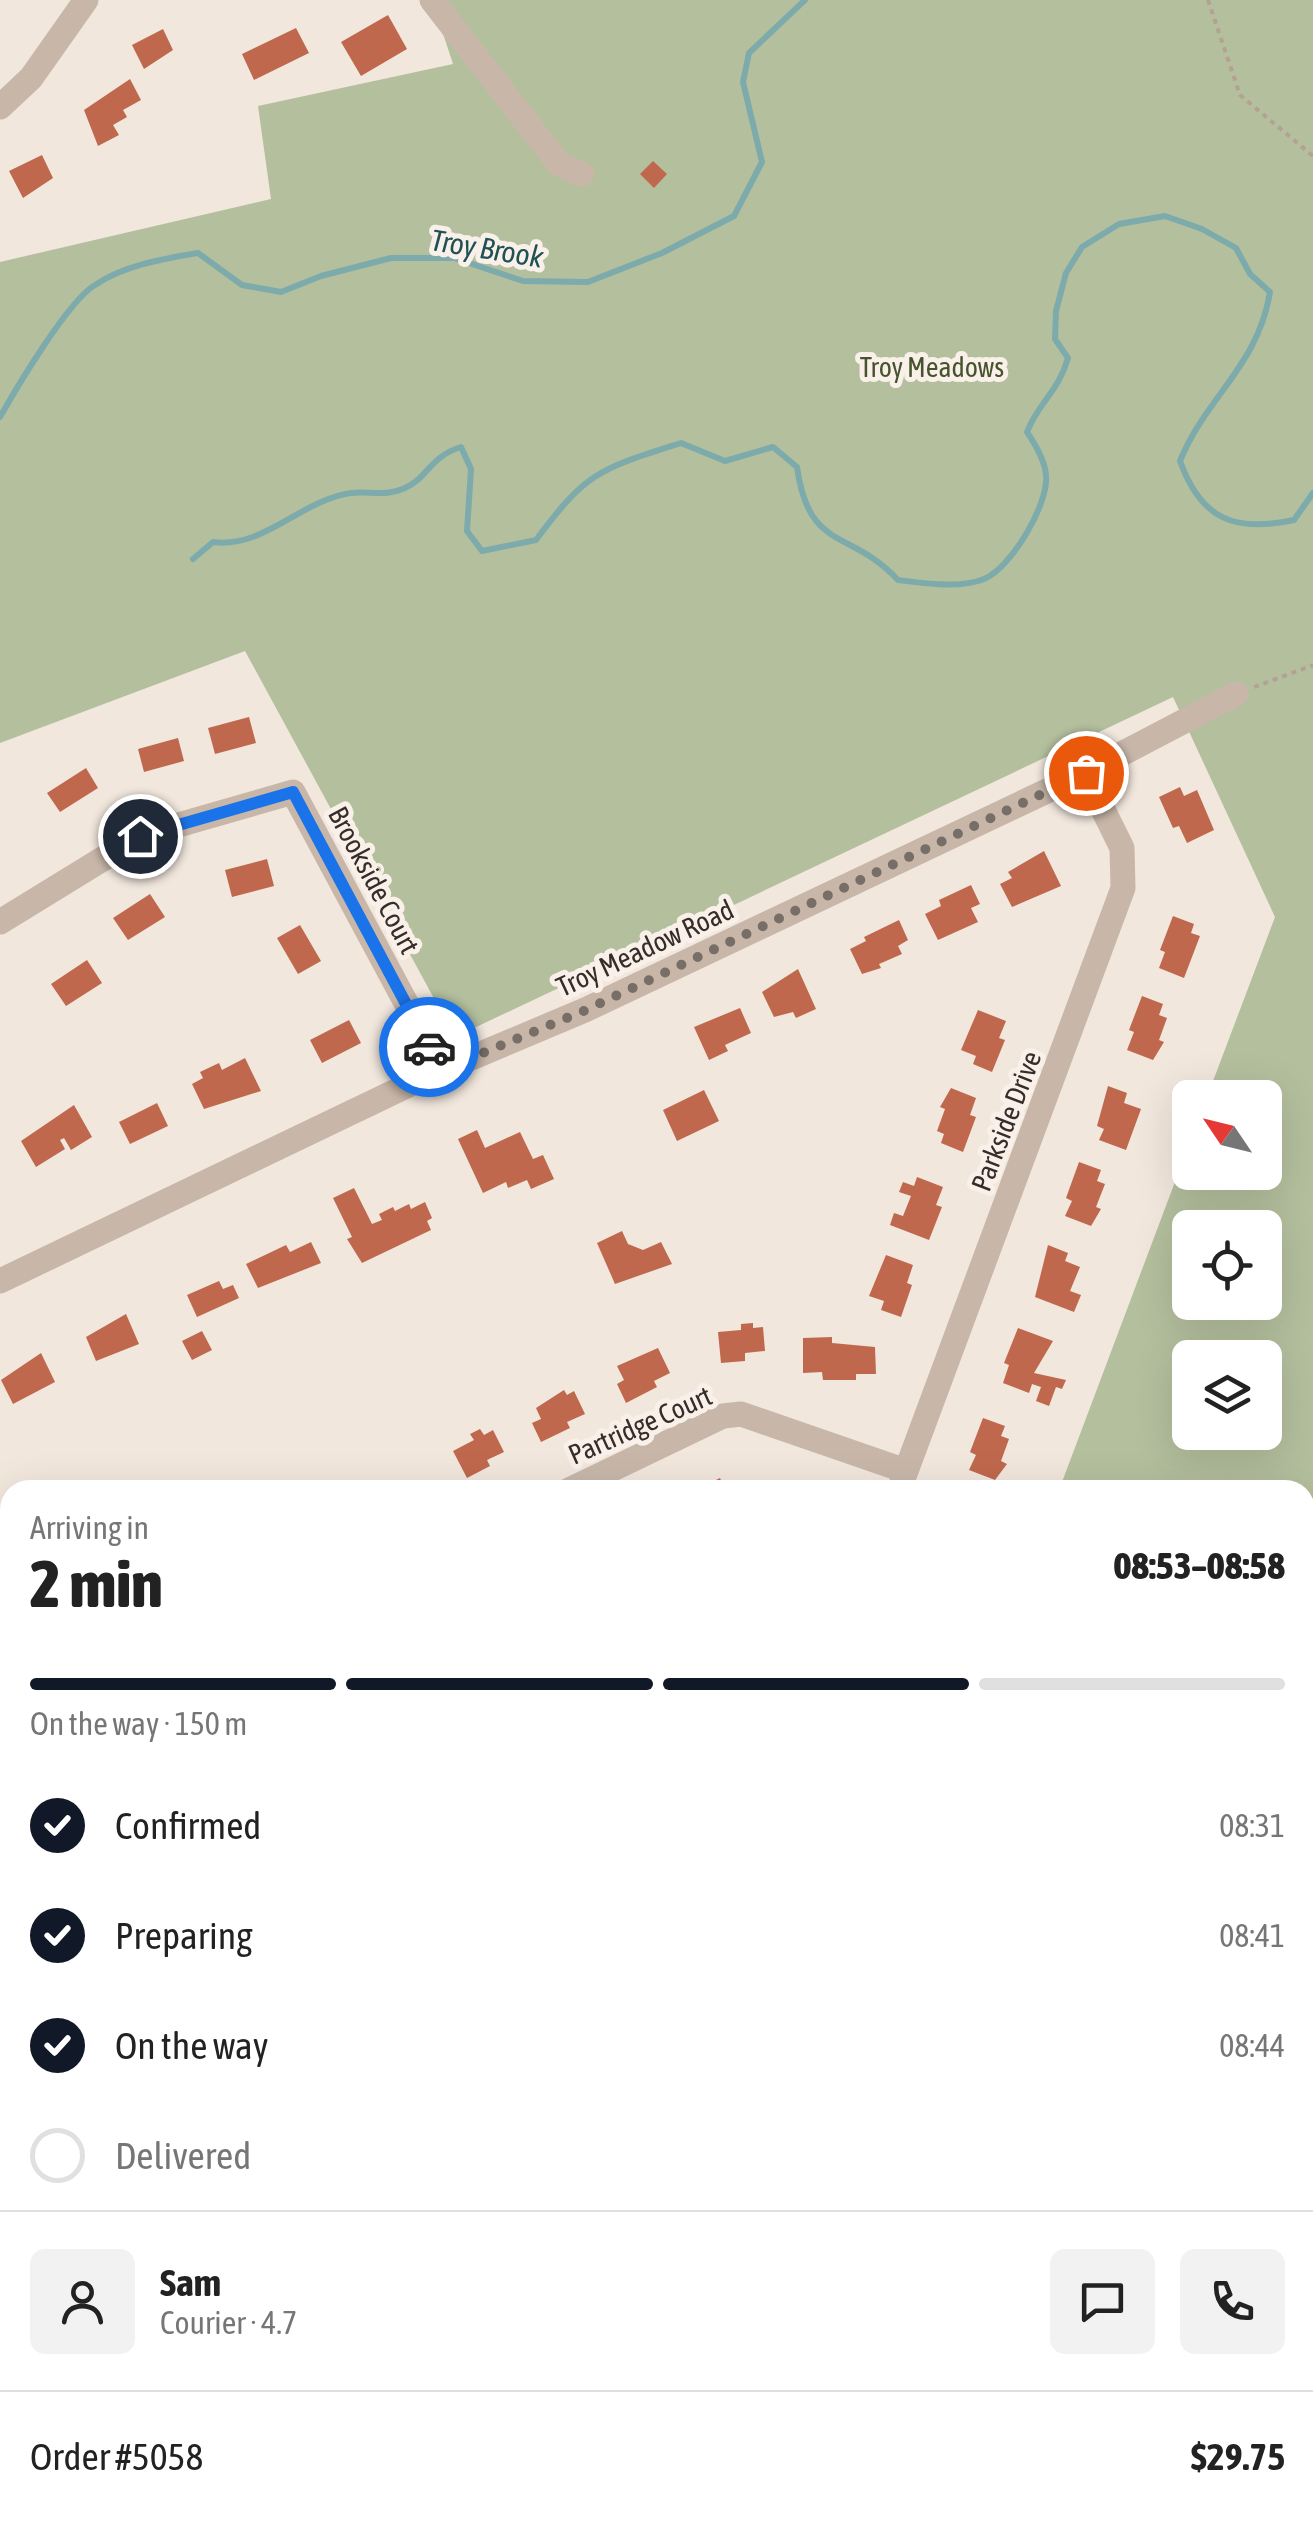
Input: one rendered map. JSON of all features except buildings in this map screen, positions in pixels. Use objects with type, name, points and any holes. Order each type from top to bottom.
[{"type":"street","points":[[0,107],[31,78],[86,0]]},
{"type":"street","points":[[432,0],[559,164],[582,174]]},
{"type":"street","name":"Troy Meadow Road","points":[[0,1280],[442,1070],[586,1010],[1086,773],[1236,694]]},
{"type":"street","name":"Parkside Drive","points":[[903,1480],[1124,888],[1122,848],[1086,773]]},
{"type":"street","name":"Brookside Court","points":[[0,922],[140,836],[293,792],[442,1070]]},
{"type":"street","name":"Partridge Court","points":[[590,1480],[723,1416],[742,1414],[903,1480]]},
{"type":"path","points":[[1208,0],[1240,96],[1313,156]]},
{"type":"path","points":[[1236,694],[1313,665]]},
{"type":"green space","name":"Troy Meadows","points":[[432,0],[1313,0],[1313,1480],[1063,1480],[1172,1190],[1282,1190],[1282,1080],[1213,1080],[1275,917],[1173,697],[455,1037],[245,651],[0,743],[0,262],[271,199],[258,106],[453,64]]},
{"type":"waterway","name":"Troy Brook","points":[[0,417],[44,346],[84,294],[119,272],[145,264],[198,253],[242,285],[281,292],[321,276],[391,258],[454,258],[523,281],[588,282],[662,253],[734,216],[762,162],[743,82],[749,53],[805,0]]},
{"type":"waterway","points":[[193,559],[213,542],[249,538],[333,497],[405,488],[442,456],[461,447],[471,469],[467,531],[482,551],[536,540],[569,499],[597,475],[681,443],[725,461],[773,447],[797,467],[811,514],[822,527],[864,552],[898,580],[953,585],[984,579],[995,573],[1016,549],[1041,502],[1044,464],[1027,432],[1068,358],[1055,339],[1056,311],[1066,273],[1082,247],[1119,224],[1165,216],[1202,229],[1236,248],[1250,274],[1270,292],[1255,341],[1203,418],[1180,461],[1188,481],[1209,509],[1222,517],[1254,524],[1294,520],[1313,493]]},
{"type":"way so far","points":[[429,1047],[442,1070],[586,1010],[1086,773]]},
{"type":"route","points":[[140,836],[293,792],[429,1047]]}]
